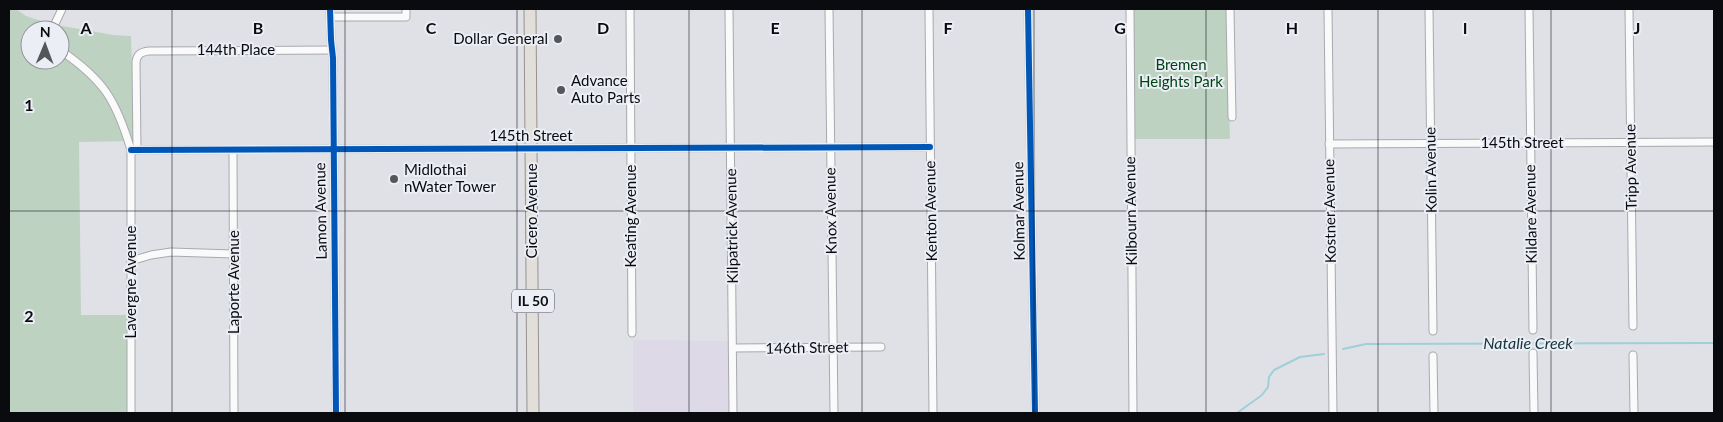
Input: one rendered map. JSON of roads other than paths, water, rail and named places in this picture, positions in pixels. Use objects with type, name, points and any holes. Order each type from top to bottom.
[{"type":"main road","name":"Cicero Avenue","points":[[530,9],[533,413]]},
{"type":"street","name":"Lamon Avenue","points":[[330,9],[336,413]]},
{"type":"street","points":[[331,17],[406,17],[406,9]]},
{"type":"street","name":"Keating Avenue","points":[[630,9],[632,333]]},
{"type":"street","name":"Kilpatrick Avenue","points":[[729,9],[733,413]]},
{"type":"street","name":"Knox Avenue","points":[[829,9],[834,413]]},
{"type":"street","name":"Kenton Avenue","points":[[930,9],[933,413]]},
{"type":"street","name":"Kolmar Avenue","points":[[1028,9],[1035,413]]},
{"type":"street","name":"Kilbourn Avenue","points":[[1130,9],[1133,413]]},
{"type":"street","points":[[1230,9],[1232,117]]},
{"type":"street","name":"Kostner Avenue","points":[[1328,9],[1333,413]]},
{"type":"street","name":"Kolin Avenue","points":[[1429,9],[1433,331]]},
{"type":"street","name":"Kildare Avenue","points":[[1529,9],[1533,330]]},
{"type":"street","name":"Tripp Avenue","points":[[1628,9],[1633,326]]},
{"type":"street","name":"144th Place","points":[[141,53],[149,51],[332,50]]},
{"type":"street","name":"Lavergne Avenue","points":[[131,413],[131,261],[136,62],[137,57],[141,53]]},
{"type":"street","points":[[70,58],[90,73],[108,94],[120,114],[134,150]]},
{"type":"street","name":"145th Street","points":[[1329,144],[1714,142]]},
{"type":"street","name":"145th Street","points":[[134,150],[930,147]]},
{"type":"street","name":"Laporte Avenue","points":[[233,150],[234,413]]},
{"type":"street","points":[[131,261],[171,252],[234,254]]},
{"type":"street","name":"146th Street","points":[[733,348],[881,347]]},
{"type":"street","points":[[1533,353],[1534,413]]},
{"type":"street","points":[[1633,355],[1634,413]]},
{"type":"street","points":[[1433,356],[1434,413]]},
{"type":"waterway","name":"Natalie Creek","points":[[1343,349],[1366,344],[1714,343]]},
{"type":"waterway","name":"Natalie Creek","points":[[1237,413],[1262,395],[1268,387],[1269,377],[1274,370],[1300,357],[1324,354]]},
{"type":"place","name":"Dollar General","points":[[558,39]]},
{"type":"place","name":"Advance Auto Parts","points":[[561,90]]},
{"type":"place","name":"Midlothai nWater Tower","points":[[394,179]]},
{"type":"park label","name":"Bremen Heights Park","points":[[1181,74]]}]
